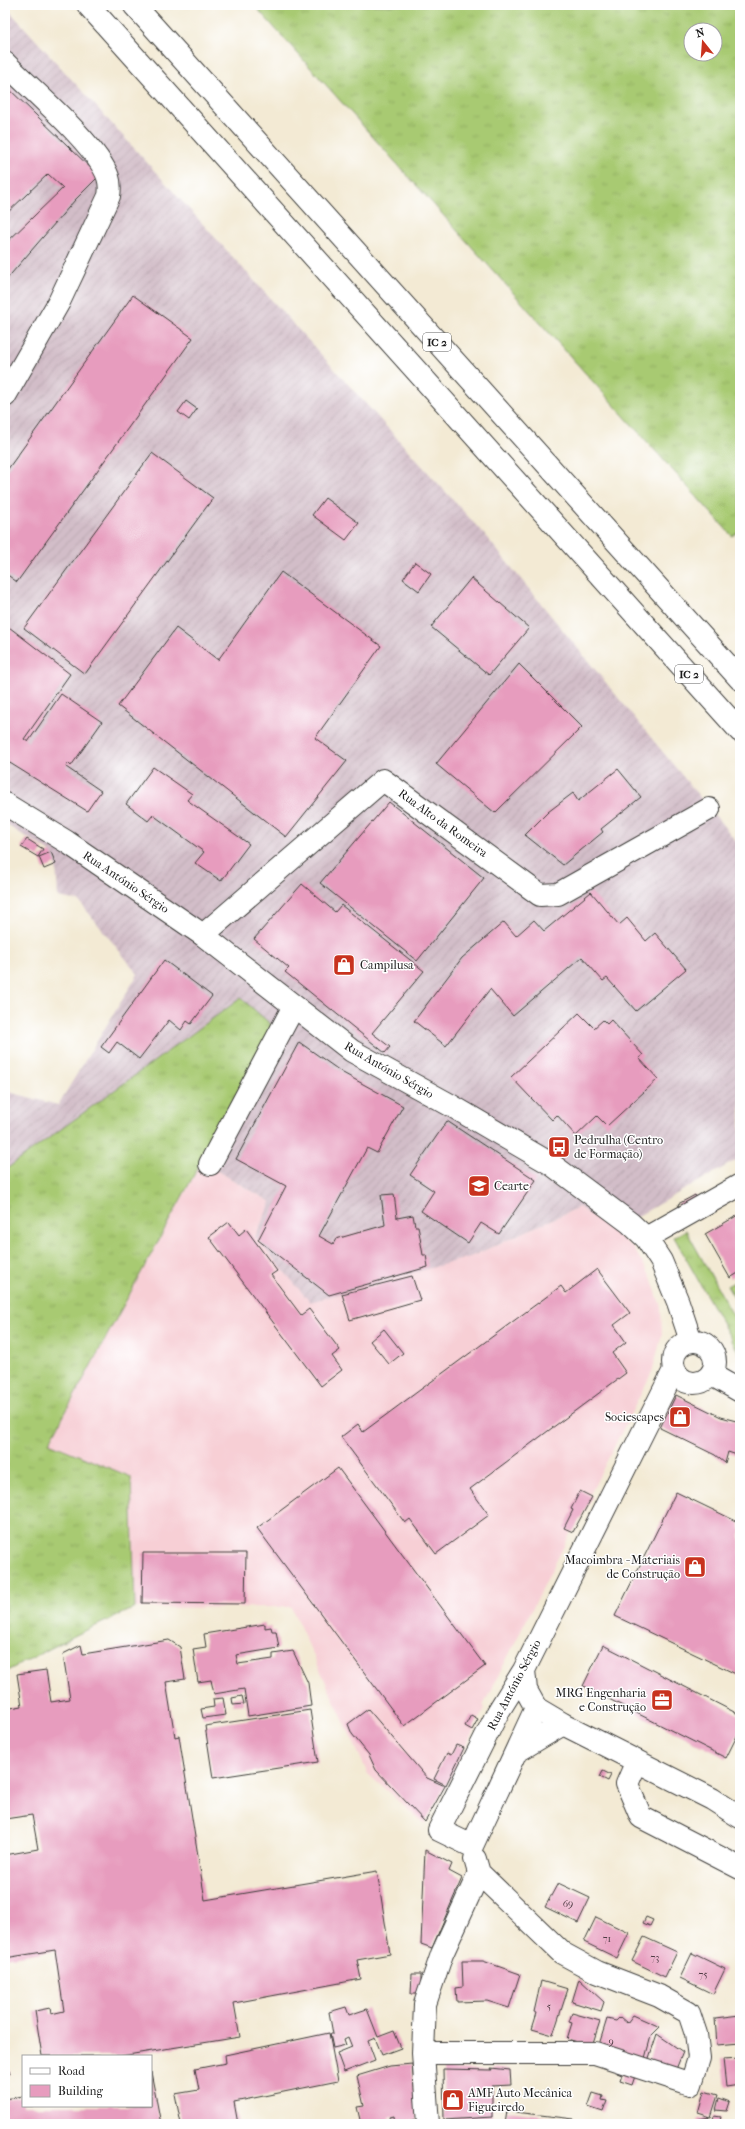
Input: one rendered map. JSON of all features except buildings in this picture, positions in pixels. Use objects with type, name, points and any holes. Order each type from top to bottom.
[{"type":"main road","name":"IC 2","points":[[88,5],[740,731]]},
{"type":"main road","name":"IC 2","points":[[134,5],[740,679]]},
{"type":"main road","points":[[5,63],[91,148],[108,177],[110,185],[110,196],[59,302],[5,396]]},
{"type":"main road","name":"Rua Alto da Romeira","points":[[202,935],[383,780],[540,895],[558,894],[709,809]]},
{"type":"main road","name":"Rua António Sérgio","points":[[5,804],[67,842],[202,935],[352,1051],[452,1106],[551,1164],[630,1223],[646,1238],[661,1261],[678,1302],[691,1341]]},
{"type":"main road","points":[[210,1164],[294,1006]]},
{"type":"main road","points":[[646,1238],[740,1185]]},
{"type":"main road","points":[[691,1341],[701,1342],[710,1347],[715,1360],[712,1375],[703,1382],[691,1384],[681,1379],[674,1370],[672,1360],[675,1351],[682,1344],[691,1341]]},
{"type":"main road","name":"Rua António Sérgio","points":[[472,1846],[439,1830],[498,1712],[524,1670],[674,1370]]},
{"type":"main road","points":[[712,1375],[740,1391]]},
{"type":"main road","points":[[423,2053],[595,2053],[691,2084],[699,2058],[696,2034],[689,2013],[659,1996],[597,1972],[562,1953],[479,1873],[472,1846],[533,1716],[526,1690],[524,1670]]},
{"type":"main road","points":[[498,1712],[512,1709],[563,1724],[712,1799],[740,1817]]},
{"type":"main road","points":[[516,1752],[541,1735],[563,1724]]},
{"type":"main road","points":[[637,1761],[627,1784],[641,1817],[740,1868]]},
{"type":"main road","points":[[428,2124],[423,2053],[426,2004],[442,1954],[479,1873]]},
{"type":"shaded area","points":[[5,6],[483,533],[740,846],[740,1158],[613,1230],[579,1207],[470,1257],[310,1302],[255,1237],[271,1202],[202,1162],[241,998],[5,1170],[5,1091],[58,1105],[138,974],[79,901],[58,897],[56,864],[51,852],[5,824]]},
{"type":"shaded area","points":[[202,1162],[271,1202],[470,1257],[579,1207],[613,1230],[634,1249],[651,1277],[661,1307],[662,1335],[652,1372],[483,1706],[485,1707],[446,1786],[424,1824],[368,1774],[291,1607],[135,1608],[131,1477],[49,1443]]},
{"type":"green space","points":[[254,5],[740,5],[740,531],[732,536]]},
{"type":"green space","points":[[241,998],[274,1027],[49,1443],[131,1477],[135,1608],[78,1634],[5,1672],[5,1170]]},
{"type":"green space","points":[[686,1230],[740,1328],[740,1355],[674,1237]]},
{"type":"green space","points":[[740,1279],[740,1308],[727,1286]]},
{"type":"place","name":"Campilusa","points":[[344,965]]},
{"type":"place","name":"Pedrulha (Centro de Formação)","points":[[559,1147]]},
{"type":"place","name":"Cearte","points":[[479,1186]]},
{"type":"place","name":"Sociescapes","points":[[680,1417]]},
{"type":"place","name":"Macoimbra - Materiais de Construção","points":[[695,1567]]},
{"type":"place","name":"MRG Engenharia e Construção","points":[[662,1700]]},
{"type":"place","name":"AMF Auto Mecânica Figueiredo","points":[[453,2100]]}]
